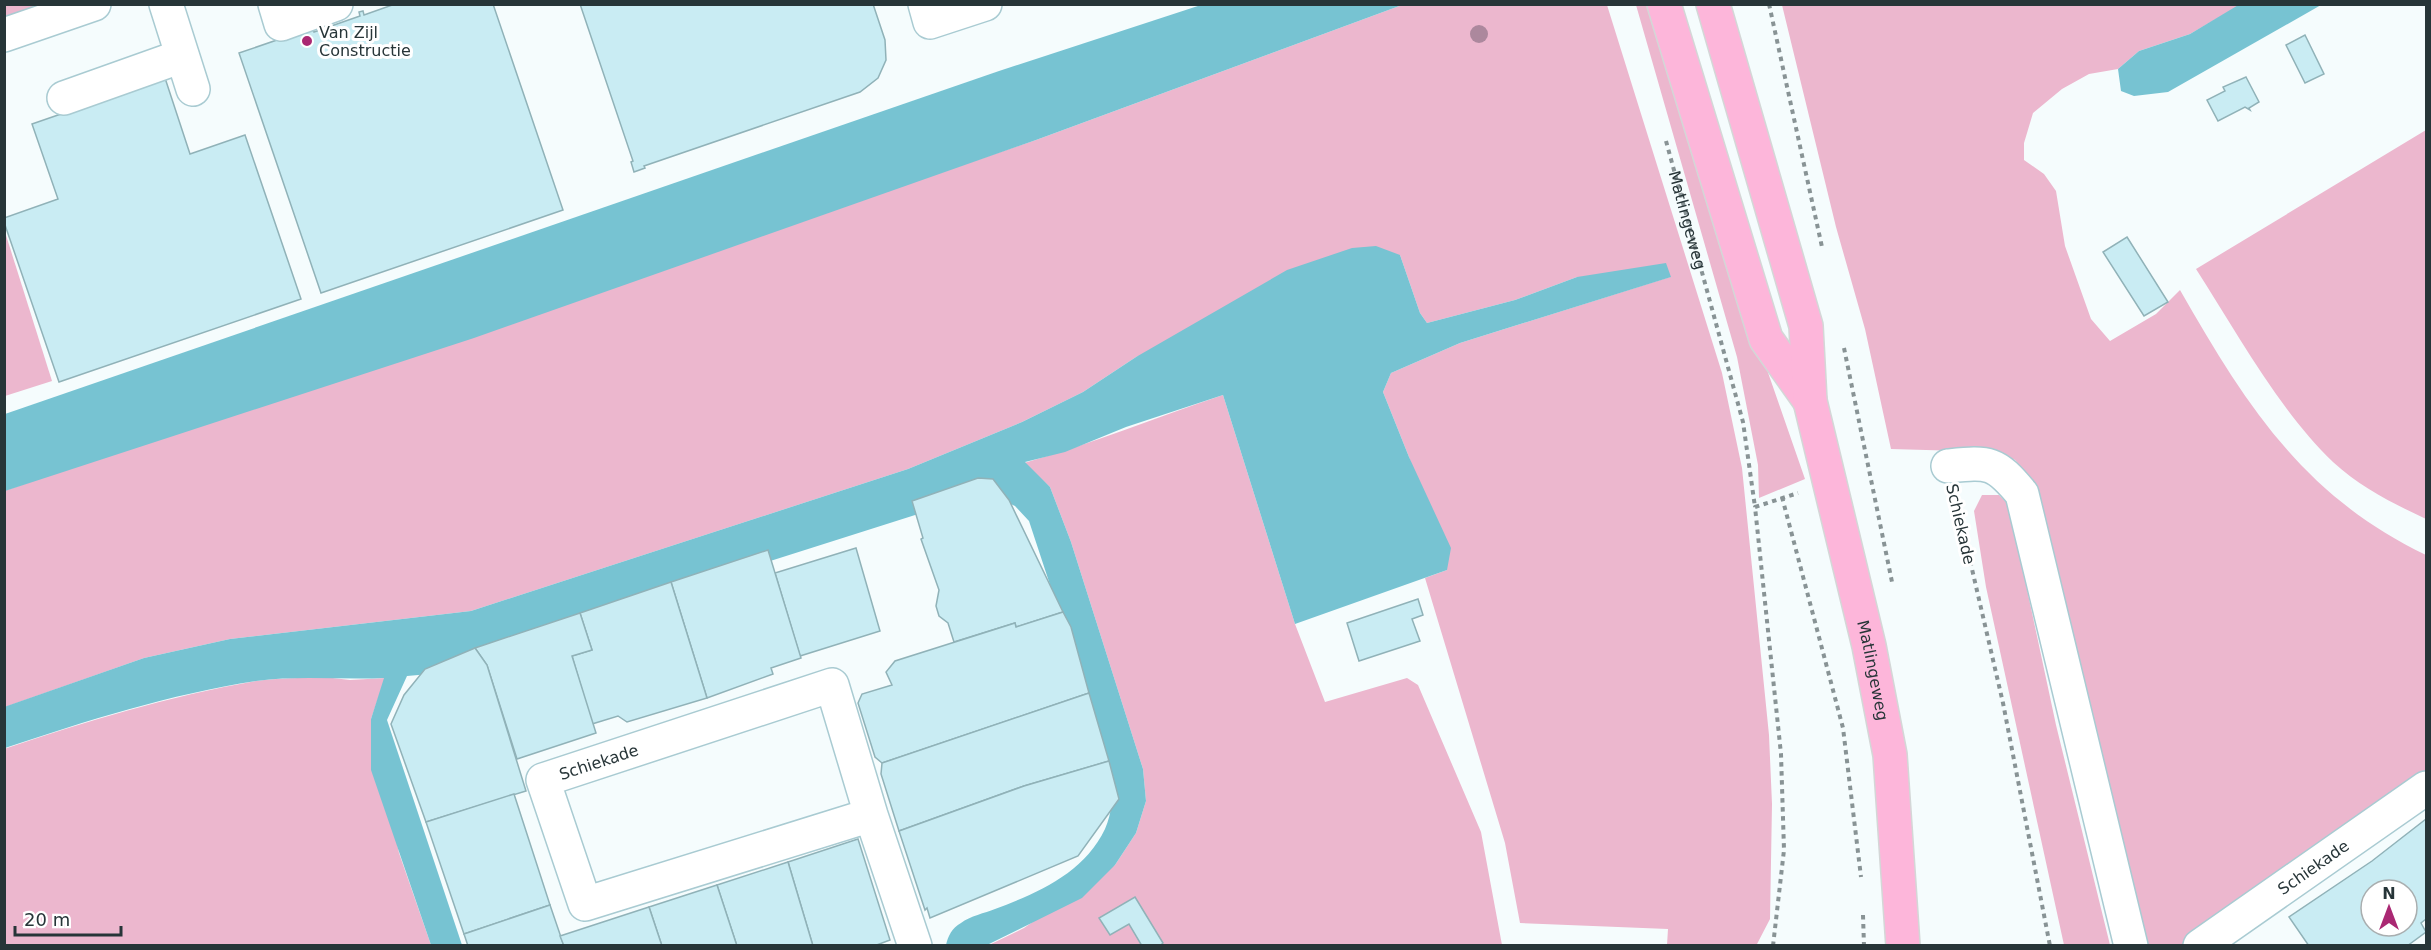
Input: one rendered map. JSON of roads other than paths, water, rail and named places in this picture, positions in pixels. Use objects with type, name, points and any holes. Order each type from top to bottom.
[{"type":"main road","name":"Matlingeweg","points":[[1664,4],[1766,339],[1810,401]]},
{"type":"main road","name":"Matlingeweg","points":[[1713,4],[1806,326],[1810,401],[1869,646],[1890,755],[1903,945]]},
{"type":"street","points":[[4,35],[94,4]]},
{"type":"street","points":[[166,4],[193,89]]},
{"type":"street","points":[[274,4],[281,24],[336,4]]},
{"type":"street","points":[[925,4],[930,22],[985,4]]},
{"type":"street","points":[[64,98],[182,56]]},
{"type":"street","name":"Schiekade","points":[[1948,466],[1986,463],[2006,474],[2022,494],[2131,945]]},
{"type":"street","name":"Schiekade","points":[[871,815],[585,904],[543,780],[832,685],[871,815],[915,945]]},
{"type":"street","name":"Schiekade","points":[[2200,945],[2427,788]]},
{"type":"water","points":[[1204,4],[1402,5],[1036,140],[474,338],[5,491],[5,414],[999,71]]},
{"type":"water","points":[[2240,4],[2321,5],[2168,92],[2134,96],[2121,91],[2118,69],[2139,51],[2190,34]]},
{"type":"water","points":[[1376,246],[1400,255],[1420,313],[1427,323],[1515,300],[1577,277],[1666,263],[1671,277],[1460,343],[1391,373],[1383,392],[1409,457],[1451,548],[1447,570],[1295,624],[1223,395],[1126,427],[1065,452],[1025,462],[1050,487],[1071,542],[1143,769],[1146,801],[1136,833],[1115,865],[1082,898],[987,945],[946,945],[949,935],[958,925],[1043,888],[1058,880],[1085,858],[1105,829],[1112,804],[1114,779],[1029,521],[1015,506],[1000,499],[934,509],[764,563],[441,673],[407,676],[387,720],[462,945],[431,945],[371,770],[371,719],[384,678],[288,678],[256,681],[192,693],[129,709],[5,748],[4,707],[144,658],[230,639],[471,611],[908,469],[1022,422],[1083,392],[1136,357],[1287,270],[1352,248]]},
{"type":"place","name":"Van Zijl Constructie","points":[[307,41]]}]
